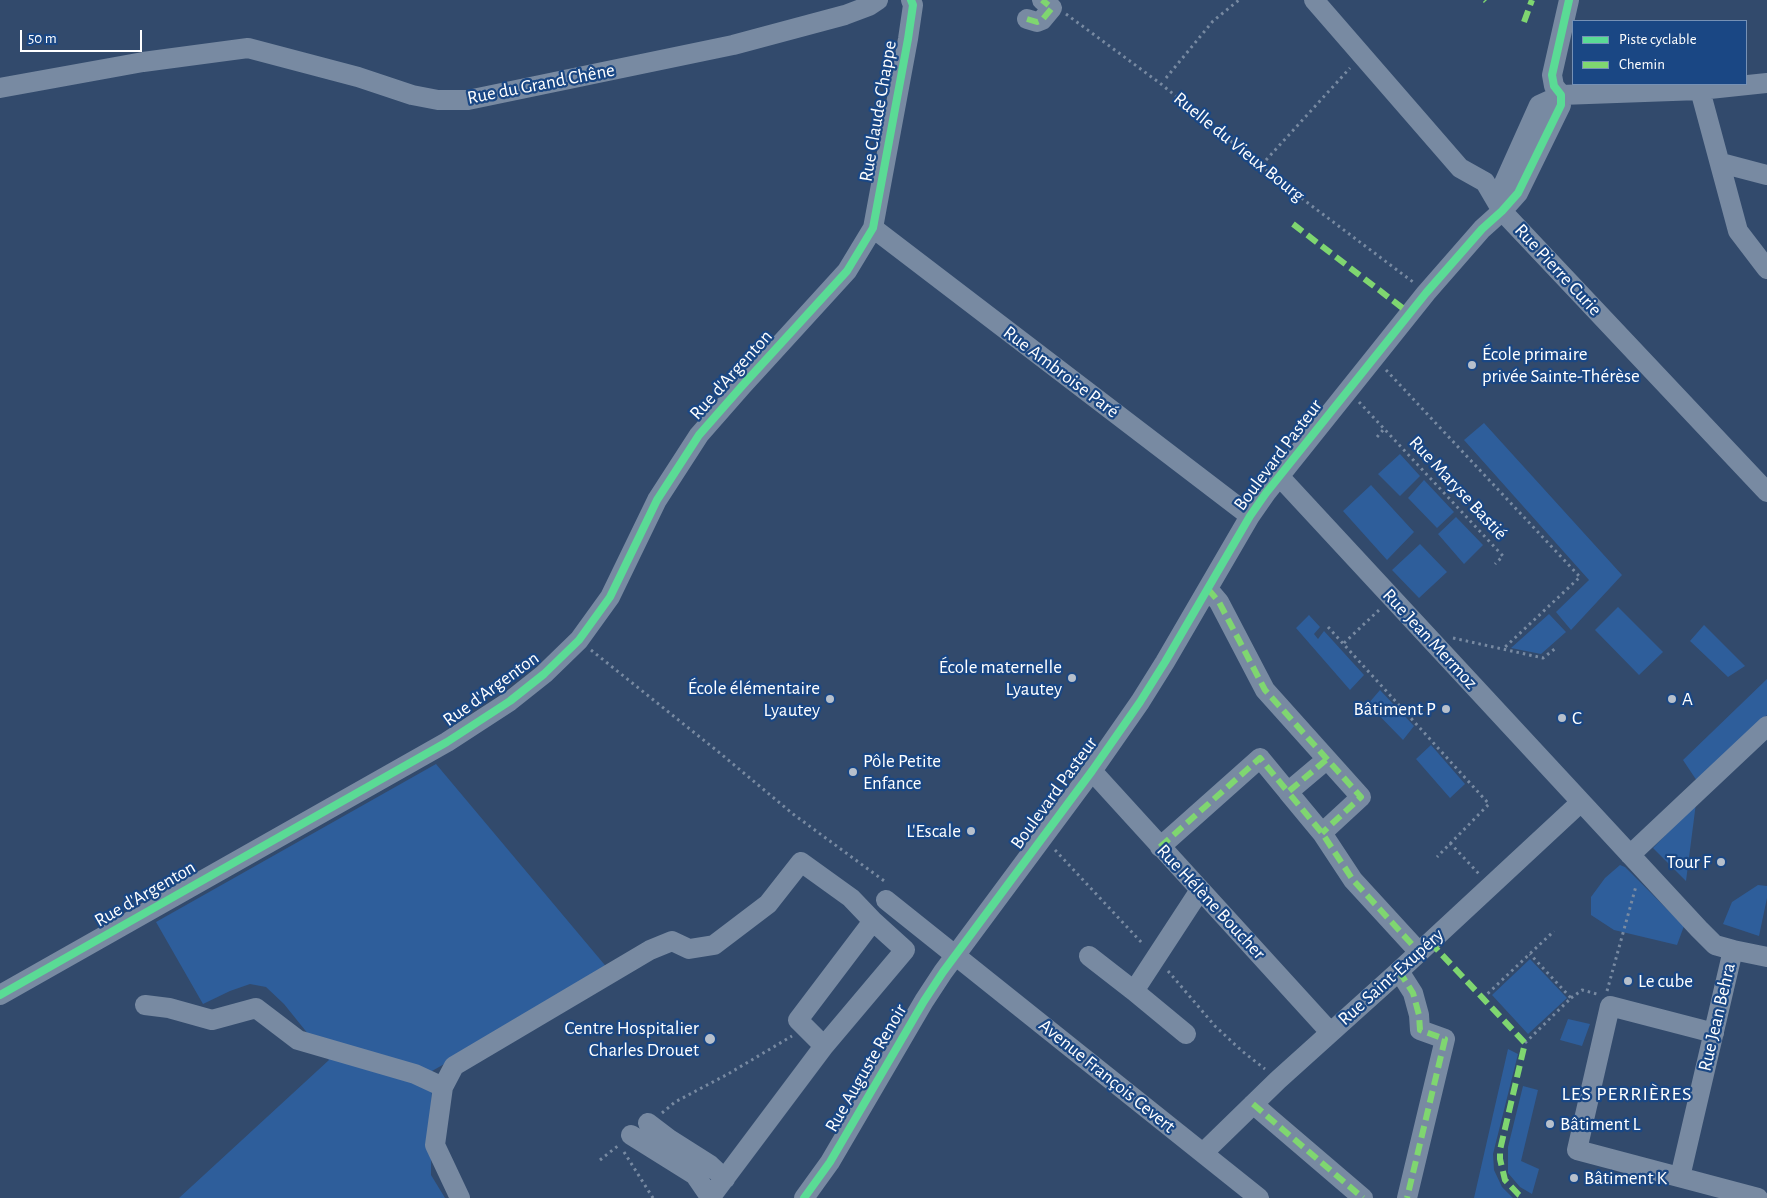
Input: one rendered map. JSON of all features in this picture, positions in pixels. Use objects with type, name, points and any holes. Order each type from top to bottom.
[{"type":"street","name":"Rue du Grand Chêne","points":[[0,88],[143,62],[248,48],[287,57],[412,95],[438,100],[468,100],[733,45],[845,14],[869,6],[878,0]]},
{"type":"street","name":"Rue Claude Chappe","points":[[873,228],[908,39],[913,5],[911,0]]},
{"type":"street","name":"Rue Pierre Curie","points":[[1314,0],[1460,168],[1484,182],[1502,211],[1767,492]]},
{"type":"street","points":[[1561,94],[1554,86],[1552,75],[1569,0]]},
{"type":"street","points":[[1027,19],[1037,22],[1042,20],[1047,4]]},
{"type":"street","points":[[1747,84],[1767,82]]},
{"type":"street","points":[[1502,211],[1504,183],[1539,105],[1561,94],[1700,90],[1742,85]]},
{"type":"street","points":[[1700,90],[1738,231],[1767,269]]},
{"type":"street","points":[[1721,163],[1767,175]]},
{"type":"street","name":"Boulevard Pasteur","points":[[956,955],[1092,771],[1140,702],[1250,516],[1279,476],[1426,293],[1482,228],[1502,211]]},
{"type":"street","name":"Rue Ambroise Paré","points":[[873,228],[1250,516]]},
{"type":"street","name":"Rue d'Argenton","points":[[0,995],[446,742],[510,701],[544,674],[579,640],[610,597],[657,500],[699,435],[847,271],[873,228]]},
{"type":"street","name":"Rue Jean Mermoz","points":[[1279,476],[1581,802]]},
{"type":"street","points":[[1208,589],[1219,602],[1265,690],[1326,760],[1361,796],[1322,833]]},
{"type":"street","points":[[1636,861],[1767,726]]},
{"type":"street","points":[[1160,847],[1260,758],[1322,833],[1353,880],[1420,952]]},
{"type":"street","points":[[1288,792],[1326,760]]},
{"type":"street","name":"Rue Hélène Boucher","points":[[1092,771],[1330,1032]]},
{"type":"street","name":"Rue Jean Behra","points":[[1581,802],[1715,944],[1733,950],[1680,1177]]},
{"type":"street","name":"Rue Saint-Exupéry","points":[[1203,1152],[1330,1032],[1420,952],[1581,802]]},
{"type":"street","points":[[460,1198],[435,1145],[443,1087],[454,1066],[650,950],[672,941],[689,949],[714,945],[768,904],[801,862],[850,898],[905,950],[824,1046],[718,1192]]},
{"type":"street","points":[[1134,991],[1200,890]]},
{"type":"street","name":"Avenue François Cevert","points":[[886,900],[1203,1152],[1248,1195]]},
{"type":"street","points":[[824,1046],[798,1020],[873,921]]},
{"type":"street","points":[[1733,950],[1767,957]]},
{"type":"street","name":"Rue Auguste Renoir","points":[[804,1198],[830,1162],[924,1000],[956,955]]},
{"type":"street","points":[[1089,956],[1186,1034]]},
{"type":"street","points":[[1399,971],[1413,993],[1419,1015],[1420,1030],[1445,1039],[1406,1198]]},
{"type":"street","points":[[1714,1033],[1608,1001],[1576,1150],[1758,1198]]},
{"type":"street","points":[[145,1005],[169,1008],[212,1020],[256,1008],[298,1040],[415,1074],[443,1087]]},
{"type":"street","points":[[1253,1104],[1363,1198]]},
{"type":"street","points":[[648,1123],[710,1165],[718,1192]]},
{"type":"street","points":[[625,1140],[694,1175],[718,1192]]},
{"type":"path","points":[[1166,78],[1213,21],[1239,0]]},
{"type":"path","points":[[1266,160],[1362,56]]},
{"type":"path","points":[[1374,357],[1580,577],[1503,649]]},
{"type":"path","points":[[1344,644],[1392,598]]},
{"type":"path","points":[[1328,627],[1489,804],[1437,857]]},
{"type":"path","points":[[1450,637],[1544,658],[1556,648]]},
{"type":"path","points":[[579,640],[793,814],[895,889],[886,900]]},
{"type":"path","points":[[1450,843],[1490,886]]},
{"type":"path","points":[[1608,1001],[1636,861]]},
{"type":"path","points":[[1483,998],[1554,931]]},
{"type":"path","points":[[1525,1043],[1572,998],[1530,954]]},
{"type":"path","points":[[648,1123],[675,1102],[728,1074],[805,1027]]},
{"type":"path","points":[[600,1160],[625,1140],[653,1198]]},
{"type":"shaded area","points":[[1484,423],[1622,575],[1571,630],[1556,612],[1589,580],[1464,440]]},
{"type":"shaded area","points":[[1400,454],[1420,476],[1400,496],[1378,474]]},
{"type":"shaded area","points":[[1424,480],[1454,512],[1437,528],[1408,498]]},
{"type":"shaded area","points":[[1371,485],[1414,532],[1387,560],[1343,511]]},
{"type":"shaded area","points":[[1456,517],[1483,545],[1464,564],[1438,534]]},
{"type":"shaded area","points":[[1420,544],[1447,572],[1419,598],[1392,570]]},
{"type":"shaded area","points":[[1618,607],[1663,652],[1639,675],[1595,630]]},
{"type":"shaded area","points":[[1549,614],[1566,632],[1541,654],[1511,648]]},
{"type":"shaded area","points":[[1309,615],[1320,627],[1314,634],[1318,639],[1324,631],[1364,675],[1350,690],[1296,628]]},
{"type":"shaded area","points":[[1704,625],[1745,666],[1728,677],[1690,641]]},
{"type":"shaded area","points":[[1767,679],[1767,715],[1699,784],[1683,760]]},
{"type":"shaded area","points":[[1380,690],[1414,726],[1403,740],[1368,704]]},
{"type":"shaded area","points":[[1431,745],[1465,784],[1450,798],[1416,759]]},
{"type":"shaded area","points":[[436,764],[609,970],[432,1071],[431,1175],[445,1198],[179,1198],[329,1060],[284,1004],[266,987],[250,984],[203,1004],[156,922]]},
{"type":"shaded area","points":[[1696,803],[1686,881],[1653,848]]},
{"type":"shaded area","points":[[1620,865],[1625,867],[1684,926],[1677,945],[1614,930],[1591,915],[1591,897],[1605,878]]},
{"type":"shaded area","points":[[1758,885],[1767,886],[1767,898],[1759,936],[1723,924],[1732,902]]},
{"type":"shaded area","points":[[1530,959],[1567,998],[1528,1034],[1492,995]]},
{"type":"shaded area","points":[[1568,1019],[1590,1024],[1582,1046],[1560,1040]]},
{"type":"shaded area","points":[[1508,1049],[1518,1054],[1493,1154],[1494,1170],[1502,1187],[1513,1198],[1474,1198]]},
{"type":"shaded area","points":[[1523,1086],[1538,1090],[1521,1161],[1539,1169],[1532,1194],[1520,1187],[1508,1173],[1508,1147]]},
{"type":"marked path","points":[[1027,19],[1037,22],[1042,20],[1052,8],[1042,0]]},
{"type":"marked path","points":[[1524,22],[1532,0]]},
{"type":"marked path","points":[[1293,224],[1409,313]]},
{"type":"marked path","points":[[1208,589],[1219,602],[1265,690],[1361,797],[1322,833]]},
{"type":"marked path","points":[[1160,847],[1260,758],[1288,792]]},
{"type":"marked path","points":[[1326,760],[1288,792],[1322,833],[1353,880],[1419,952]]},
{"type":"marked path","points":[[1430,942],[1525,1043],[1500,1150],[1505,1180],[1524,1198]]},
{"type":"marked path","points":[[1399,971],[1413,993],[1419,1015],[1420,1030],[1445,1039],[1407,1198]]},
{"type":"marked path","points":[[1253,1104],[1363,1198]]},
{"type":"cycle path","points":[[0,995],[447,742],[510,701],[544,674],[579,640],[610,597],[657,500],[699,435],[847,271],[873,228],[908,39],[913,5],[911,0]]},
{"type":"cycle path","points":[[804,1198],[830,1162],[924,1001],[943,972],[1092,771],[1140,702],[1250,516],[1266,493],[1426,293],[1482,229],[1518,193],[1561,105],[1561,95],[1554,86],[1552,75],[1569,0]]},
{"type":"place","name":"École primaire privée Sainte-Thérèse","points":[[1472,365]]},
{"type":"place","name":"École maternelle Lyautey","points":[[1072,678]]},
{"type":"place","name":"École élémentaire Lyautey","points":[[830,699]]},
{"type":"place","name":"A","points":[[1672,699]]},
{"type":"place","name":"Bâtiment P","points":[[1446,709]]},
{"type":"place","name":"C","points":[[1562,718]]},
{"type":"place","name":"Pôle Petite Enfance","points":[[853,772]]},
{"type":"place","name":"L'Escale","points":[[971,831]]},
{"type":"place","name":"Tour F","points":[[1721,862]]},
{"type":"place","name":"Le cube","points":[[1628,981]]},
{"type":"place","name":"Centre Hospitalier Charles Drouet","points":[[710,1039]]},
{"type":"place","name":"Bâtiment L","points":[[1550,1124]]},
{"type":"place","name":"Bâtiment K","points":[[1574,1178]]},
{"type":"district","name":"LES PERRIÈRES","points":[[1627,1094]]}]
